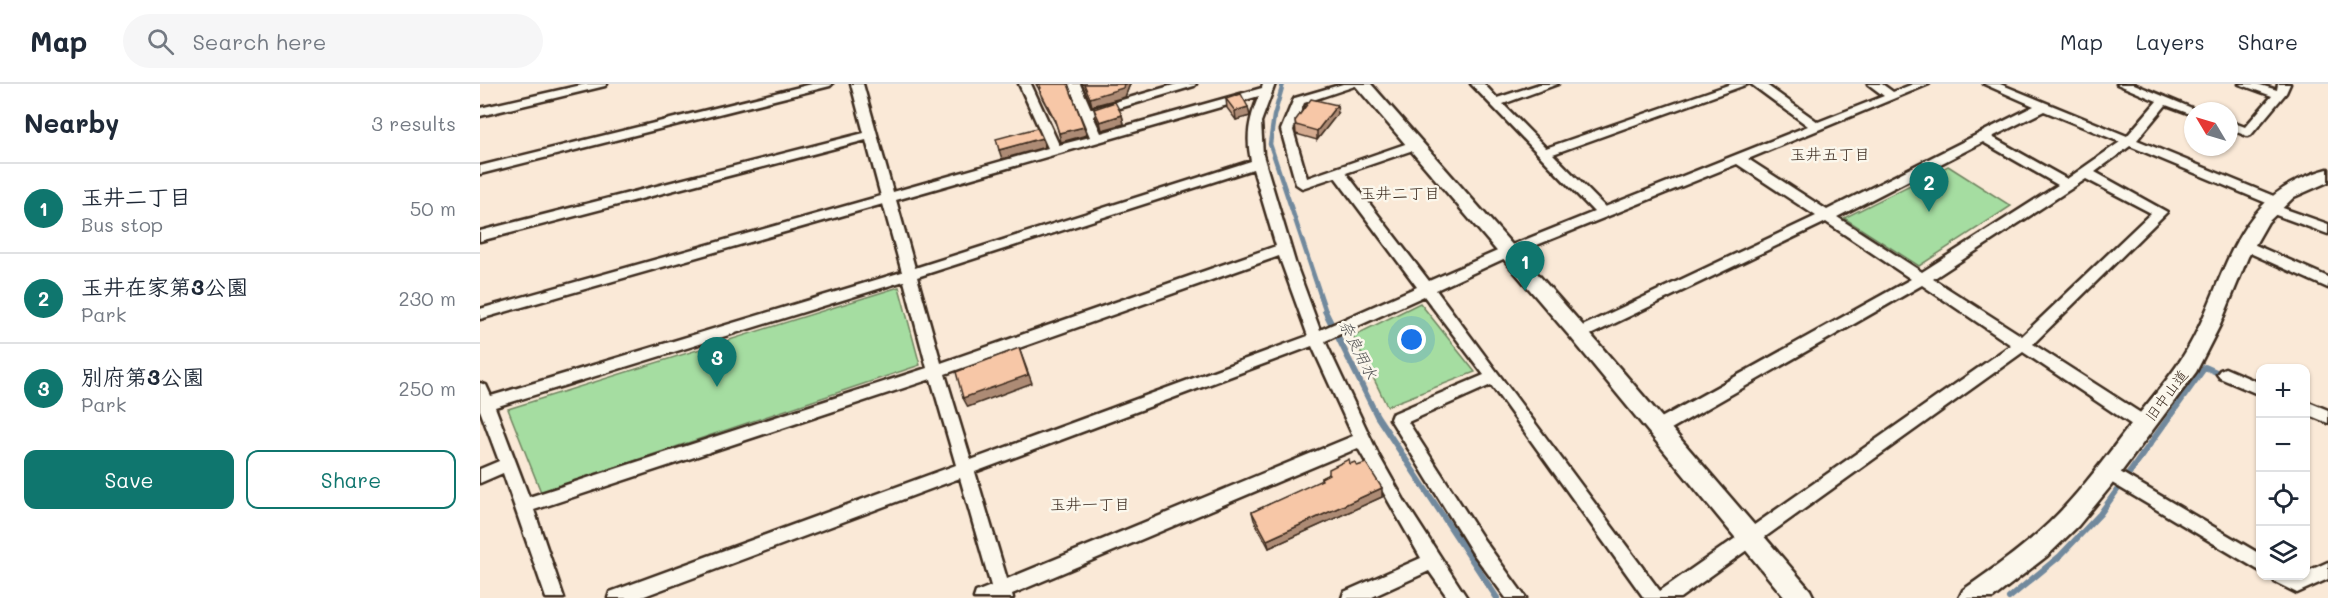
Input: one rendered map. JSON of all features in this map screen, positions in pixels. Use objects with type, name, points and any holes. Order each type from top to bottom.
[{"type":"street","points":[[480,112],[601,84]]},
{"type":"street","points":[[480,170],[826,84]]},
{"type":"street","points":[[857,84],[936,371],[1003,594]]},
{"type":"street","points":[[1025,84],[1055,150]]},
{"type":"street","points":[[1074,84],[1096,138]]},
{"type":"street","points":[[1086,114],[1166,87],[1190,84]]},
{"type":"street","points":[[1355,84],[1299,101],[1287,130],[1302,184],[1415,145]]},
{"type":"street","points":[[1362,84],[1579,334],[1801,598]]},
{"type":"street","points":[[1477,84],[1603,213]]},
{"type":"street","points":[[1496,102],[1552,84]]},
{"type":"street","points":[[1543,153],[1742,84]]},
{"type":"street","points":[[1757,84],[1817,128]]},
{"type":"street","points":[[1874,84],[1892,96]]},
{"type":"street","points":[[617,598],[1315,339],[1507,252],[1923,84]]},
{"type":"street","points":[[1990,84],[2129,141],[2328,229]]},
{"type":"street","points":[[2123,84],[2184,108]]},
{"type":"street","points":[[2245,84],[2281,89]]},
{"type":"street","points":[[480,314],[1269,87]]},
{"type":"street","points":[[1269,87],[1255,123],[1258,164],[1282,249],[1315,339],[1361,440],[1432,561],[1458,598]]},
{"type":"street","points":[[2238,128],[2247,132],[2281,89]]},
{"type":"street","points":[[1658,428],[1922,279],[2067,186],[2129,141],[2164,100]]},
{"type":"street","points":[[1579,334],[1827,216],[2044,106]]},
{"type":"street","points":[[480,236],[871,135]]},
{"type":"street","points":[[1981,136],[2067,186]]},
{"type":"street","points":[[1739,159],[2144,424]]},
{"type":"street","points":[[555,598],[483,396],[910,274],[1258,164]]},
{"type":"street","points":[[1337,171],[1494,377],[1655,598]]},
{"type":"street","points":[[1665,598],[2022,345],[2160,212],[2086,173]]},
{"type":"street","name":"旧中山道","points":[[1972,598],[2014,568],[2058,530],[2108,472],[2190,364],[2207,334],[2244,245],[2273,205],[2297,188],[2324,180]]},
{"type":"street","points":[[2244,245],[2328,283]]},
{"type":"street","points":[[524,506],[936,371],[1282,249]]},
{"type":"street","points":[[2225,374],[2256,386]]},
{"type":"street","points":[[1494,377],[1398,420],[1478,546],[1517,598]]},
{"type":"street","points":[[2310,409],[2328,417]]},
{"type":"street","points":[[983,598],[1003,594],[1361,440]]},
{"type":"street","points":[[480,476],[508,464]]},
{"type":"street","points":[[2108,472],[2256,561]]},
{"type":"street","points":[[1351,598],[1432,561]]},
{"type":"street","points":[[2310,579],[2328,570]]},
{"type":"street","points":[[2288,580],[2297,585],[2307,580]]},
{"type":"green space","points":[[1948,166],[2011,206],[1919,266],[1844,218]]},
{"type":"green space","points":[[899,287],[920,365],[541,492],[508,409]]},
{"type":"green space","points":[[1420,303],[1475,372],[1387,406],[1353,336]]},
{"type":"building","points":[[1039,84],[1068,84],[1084,127],[1059,133],[1039,89],[1041,88]]},
{"type":"building","points":[[1084,84],[1124,84],[1123,88],[1090,98]]},
{"type":"building","points":[[1241,94],[1248,107],[1235,111],[1226,99]]},
{"type":"building","points":[[1311,99],[1337,105],[1317,131],[1296,125],[1295,121]]},
{"type":"building","points":[[1115,102],[1122,115],[1100,122],[1094,109]]},
{"type":"building","points":[[1037,128],[1042,138],[999,150],[996,139]]},
{"type":"building","points":[[1019,348],[1028,375],[963,398],[956,372]]},
{"type":"building","points":[[1349,459],[1350,464],[1355,462],[1357,466],[1366,463],[1382,488],[1267,540],[1252,512],[1322,480],[1321,478],[1329,474],[1329,469]]},
{"type":"waterway","name":"奈良用水","points":[[1283,84],[1274,116],[1270,144],[1326,312]]},
{"type":"waterway","name":"奈良用水","points":[[1325,311],[1377,416],[1497,598]]},
{"type":"waterway","points":[[2009,598],[2060,556],[2100,514],[2205,367],[2223,375]]},
{"type":"place","name":"玉井在家第3公園","points":[[1929,212]]},
{"type":"place","name":"玉井二丁目","points":[[1525,291]]},
{"type":"place","name":"別府第3公園","points":[[717,387]]},
{"type":"district","name":"玉井五丁目","points":[[1830,153]]},
{"type":"district","name":"玉井二丁目","points":[[1400,192]]},
{"type":"district","name":"玉井一丁目","points":[[1090,503]]}]
